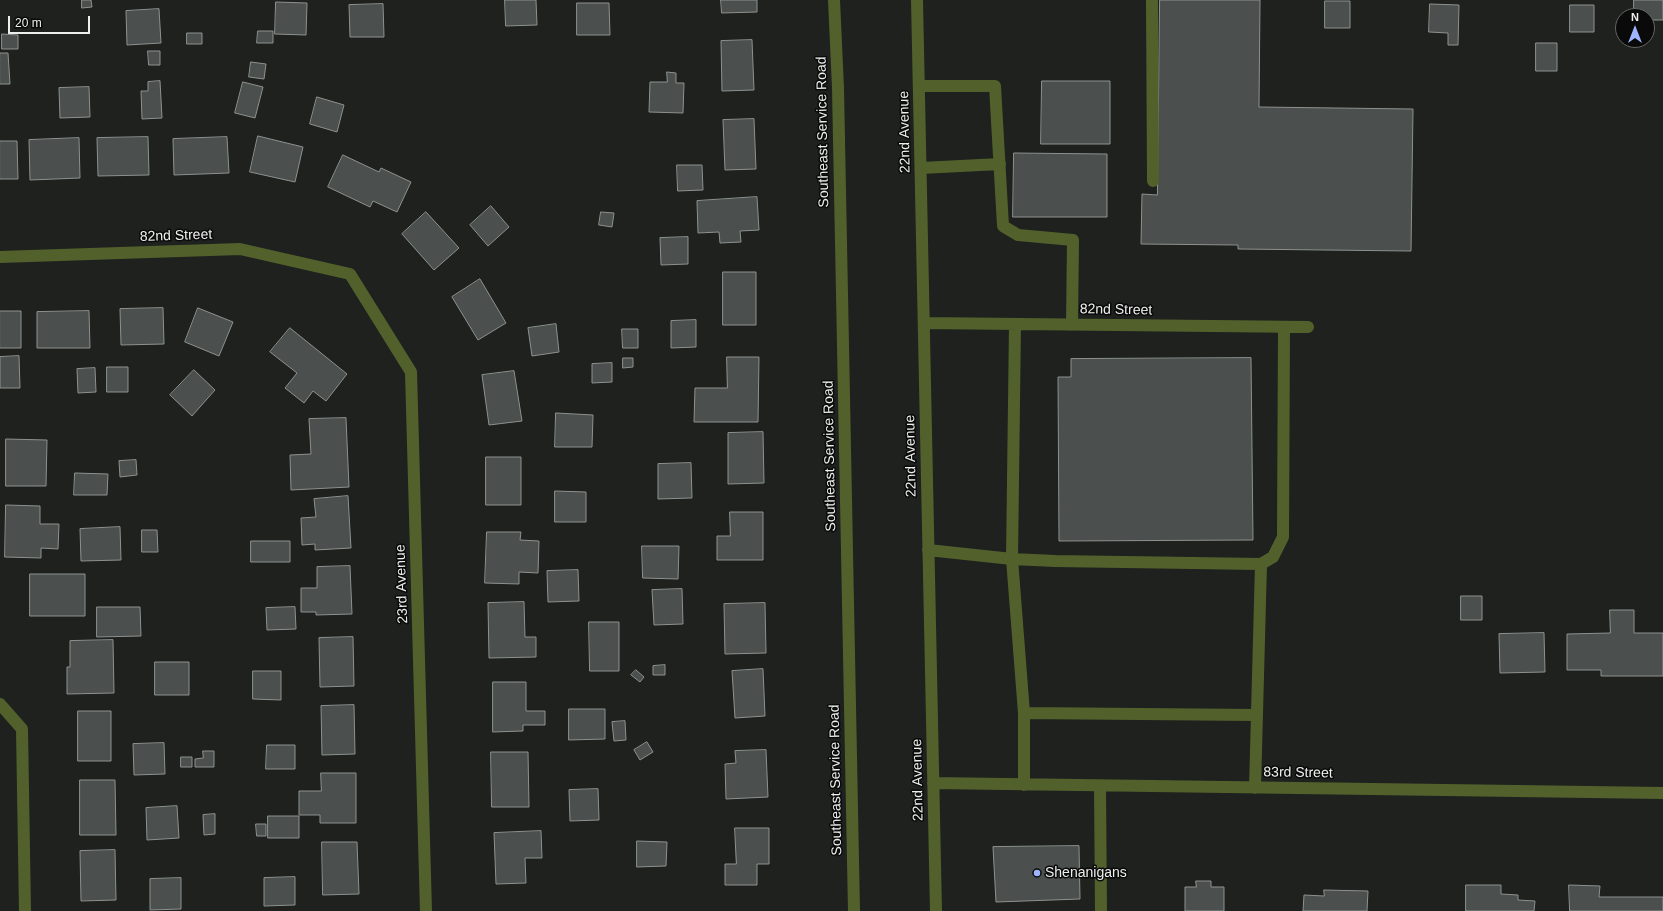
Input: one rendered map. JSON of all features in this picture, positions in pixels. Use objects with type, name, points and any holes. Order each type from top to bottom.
[{"type":"street","name":"Southeast Service Road","points":[[834,0],[838,88],[854,911]]},
{"type":"street","name":"22nd Avenue","points":[[917,0],[936,911]]},
{"type":"street","points":[[1152,0],[1153,181]]},
{"type":"street","points":[[919,86],[996,86],[1003,226],[1018,235],[1073,240],[1072,325]]},
{"type":"street","points":[[921,168],[1000,164]]},
{"type":"street","name":"82nd Street","points":[[0,257],[240,249],[350,274]]},
{"type":"street","name":"23rd Avenue","points":[[350,274],[411,372],[426,911]]},
{"type":"street","name":"82nd Street","points":[[924,323],[1308,327]]},
{"type":"street","points":[[1015,324],[1012,558],[1024,713],[1024,785]]},
{"type":"street","points":[[928,550],[1055,561],[1262,564],[1273,557],[1283,537],[1284,327]]},
{"type":"street","points":[[1255,788],[1262,564]]},
{"type":"street","points":[[0,704],[22,729],[25,911]]},
{"type":"street","points":[[1024,713],[1257,715]]},
{"type":"street","name":"83rd Street","points":[[933,784],[1663,793]]},
{"type":"street","points":[[1100,786],[1101,911]]},
{"type":"building","points":[[82,0],[91,0],[92,7],[82,8]]},
{"type":"building","points":[[505,0],[536,0],[537,25],[506,26]]},
{"type":"building","points":[[721,0],[757,0],[757,12],[722,13]]},
{"type":"building","points":[[1160,0],[1260,0],[1259,107],[1413,109],[1411,251],[1238,249],[1238,245],[1141,244],[1142,194],[1157,195]]},
{"type":"building","points":[[1634,0],[1663,0],[1663,20],[1655,20],[1655,8],[1634,8]]},
{"type":"building","points":[[1325,1],[1350,1],[1350,28],[1325,28]]},
{"type":"building","points":[[276,2],[307,3],[306,35],[275,34]]},
{"type":"building","points":[[577,3],[609,3],[610,35],[577,35]]},
{"type":"building","points":[[383,4],[384,37],[350,37],[349,5]]},
{"type":"building","points":[[1430,4],[1459,5],[1458,45],[1448,45],[1448,33],[1429,32]]},
{"type":"building","points":[[1570,5],[1594,5],[1594,32],[1570,32]]},
{"type":"building","points":[[159,9],[161,43],[127,45],[126,11]]},
{"type":"building","points":[[258,31],[273,31],[273,43],[257,43]]},
{"type":"building","points":[[187,33],[202,33],[202,44],[187,44]]},
{"type":"building","points":[[2,34],[18,35],[18,49],[2,49]]},
{"type":"building","points":[[752,40],[754,90],[722,91],[721,41]]},
{"type":"building","points":[[1536,43],[1557,43],[1557,71],[1536,71]]},
{"type":"building","points":[[148,51],[160,51],[160,65],[149,65]]},
{"type":"building","points":[[0,53],[8,53],[10,84],[0,84]]},
{"type":"building","points":[[251,62],[266,64],[264,79],[249,77]]},
{"type":"building","points":[[667,72],[676,73],[676,83],[684,83],[683,113],[649,112],[650,82],[667,82]]},
{"type":"building","points":[[160,81],[162,118],[142,119],[141,91],[148,91],[148,82]]},
{"type":"building","points":[[1042,81],[1110,81],[1110,144],[1041,144]]},
{"type":"building","points":[[243,82],[263,87],[255,118],[235,113]]},
{"type":"building","points":[[89,87],[90,117],[60,118],[59,88]]},
{"type":"building","points":[[317,97],[344,105],[337,132],[310,124]]},
{"type":"building","points":[[754,119],[756,169],[725,170],[723,120]]},
{"type":"building","points":[[258,136],[303,147],[295,182],[250,172]]},
{"type":"building","points":[[148,137],[149,175],[98,176],[97,138]]},
{"type":"building","points":[[227,137],[229,173],[174,175],[173,139]]},
{"type":"building","points":[[79,138],[80,178],[30,180],[29,140]]},
{"type":"building","points":[[0,141],[17,141],[18,179],[0,179]]},
{"type":"building","points":[[1014,153],[1107,154],[1107,217],[1013,217]]},
{"type":"building","points":[[343,155],[379,172],[381,168],[411,182],[397,212],[373,201],[370,207],[328,187]]},
{"type":"building","points":[[677,165],[702,165],[703,190],[678,191]]},
{"type":"building","points":[[757,197],[759,230],[740,231],[741,242],[720,243],[719,232],[698,233],[697,201]]},
{"type":"building","points":[[491,206],[509,227],[488,246],[470,225]]},
{"type":"building","points":[[426,212],[459,248],[434,270],[402,234]]},
{"type":"building","points":[[601,212],[614,213],[612,227],[599,225]]},
{"type":"building","points":[[688,237],[688,264],[661,265],[660,238]]},
{"type":"building","points":[[723,272],[756,272],[756,325],[723,325]]},
{"type":"building","points":[[480,279],[506,323],[478,340],[452,297]]},
{"type":"building","points":[[163,308],[164,344],[121,345],[120,309]]},
{"type":"building","points":[[198,308],[233,322],[219,356],[185,342]]},
{"type":"building","points":[[0,311],[21,311],[21,348],[0,348]]},
{"type":"building","points":[[89,311],[90,348],[37,348],[37,312]]},
{"type":"building","points":[[696,320],[696,347],[671,348],[671,321]]},
{"type":"building","points":[[556,324],[559,352],[532,356],[528,328]]},
{"type":"building","points":[[290,328],[347,374],[326,401],[313,391],[304,403],[285,388],[297,373],[270,352]]},
{"type":"building","points":[[622,329],[638,329],[638,348],[623,348]]},
{"type":"building","points":[[19,356],[20,388],[0,388],[0,357]]},
{"type":"building","points":[[727,357],[759,357],[758,422],[694,422],[695,388],[727,388]]},
{"type":"building","points":[[623,358],[633,358],[633,367],[623,368]]},
{"type":"building","points":[[1251,358],[1253,540],[1059,541],[1058,377],[1071,377],[1071,359]]},
{"type":"building","points":[[612,363],[612,382],[592,383],[592,364]]},
{"type":"building","points":[[107,367],[128,367],[128,392],[107,392]]},
{"type":"building","points":[[95,368],[96,392],[78,393],[77,369]]},
{"type":"building","points":[[194,370],[215,390],[192,416],[170,395]]},
{"type":"building","points":[[514,371],[522,421],[489,425],[482,375]]},
{"type":"building","points":[[556,413],[593,415],[592,447],[555,447]]},
{"type":"building","points":[[346,418],[349,487],[291,490],[290,455],[311,454],[309,419]]},
{"type":"building","points":[[763,432],[764,483],[728,484],[728,433]]},
{"type":"building","points":[[6,439],[47,440],[46,486],[6,486]]},
{"type":"building","points":[[486,457],[521,457],[521,505],[486,505]]},
{"type":"building","points":[[136,460],[137,475],[120,477],[119,461]]},
{"type":"building","points":[[691,463],[692,498],[658,499],[658,464]]},
{"type":"building","points":[[75,473],[108,474],[107,495],[74,495]]},
{"type":"building","points":[[555,491],[586,492],[586,522],[555,522]]},
{"type":"building","points":[[348,496],[351,548],[315,550],[315,544],[302,545],[301,518],[316,517],[314,499]]},
{"type":"building","points":[[6,505],[40,506],[40,524],[59,524],[58,549],[41,548],[41,558],[5,557]]},
{"type":"building","points":[[730,512],[763,512],[763,560],[717,560],[717,536],[730,536]]},
{"type":"building","points":[[120,527],[121,560],[81,561],[80,529]]},
{"type":"building","points":[[142,530],[157,530],[158,552],[142,552]]},
{"type":"building","points":[[487,532],[521,532],[520,540],[539,541],[538,573],[519,572],[519,584],[485,583]]},
{"type":"building","points":[[251,541],[290,541],[290,562],[251,562]]},
{"type":"building","points":[[642,546],[679,546],[678,579],[643,578]]},
{"type":"building","points":[[350,566],[352,614],[316,615],[316,612],[301,612],[301,588],[317,588],[317,567]]},
{"type":"building","points":[[578,570],[579,601],[548,602],[547,571]]},
{"type":"building","points":[[30,574],[85,574],[85,616],[30,616]]},
{"type":"building","points":[[682,589],[683,624],[654,625],[652,590]]},
{"type":"building","points":[[1461,596],[1482,596],[1482,620],[1461,620]]},
{"type":"building","points":[[524,602],[525,637],[536,637],[536,657],[489,658],[488,603]]},
{"type":"building","points":[[765,603],[766,653],[725,654],[724,604]]},
{"type":"building","points":[[97,607],[140,607],[141,636],[97,637]]},
{"type":"building","points":[[295,607],[296,629],[267,630],[266,608]]},
{"type":"building","points":[[1610,610],[1634,610],[1634,633],[1663,633],[1663,676],[1601,676],[1601,670],[1567,670],[1567,634],[1610,633]]},
{"type":"building","points":[[589,622],[619,622],[619,671],[590,671]]},
{"type":"building","points":[[1544,633],[1545,672],[1500,673],[1499,634]]},
{"type":"building","points":[[353,637],[354,686],[320,687],[319,638]]},
{"type":"building","points":[[113,640],[114,693],[67,694],[67,667],[70,667],[70,641]]},
{"type":"building","points":[[155,662],[189,662],[189,695],[155,695]]},
{"type":"building","points":[[665,665],[665,675],[653,675],[653,666]]},
{"type":"building","points":[[763,669],[765,716],[735,718],[732,671]]},
{"type":"building","points":[[636,670],[644,677],[640,682],[631,675]]},
{"type":"building","points":[[253,671],[281,671],[281,700],[253,699]]},
{"type":"building","points":[[493,682],[526,682],[526,711],[545,711],[545,725],[523,725],[523,731],[493,732]]},
{"type":"building","points":[[354,705],[355,754],[322,755],[321,706]]},
{"type":"building","points":[[569,709],[605,709],[605,739],[569,740]]},
{"type":"building","points":[[78,711],[111,711],[111,761],[78,761]]},
{"type":"building","points":[[625,721],[626,740],[614,741],[612,722]]},
{"type":"building","points":[[647,742],[653,752],[640,760],[634,750]]},
{"type":"building","points":[[164,743],[165,774],[134,775],[133,744]]},
{"type":"building","points":[[267,745],[295,745],[295,769],[266,769]]},
{"type":"building","points":[[766,750],[768,797],[726,799],[725,764],[736,763],[735,751]]},
{"type":"building","points":[[203,751],[214,751],[214,767],[195,767],[195,759],[203,758]]},
{"type":"building","points":[[491,752],[528,752],[529,807],[492,807]]},
{"type":"building","points":[[181,757],[192,757],[192,767],[181,767]]},
{"type":"building","points":[[321,773],[356,773],[356,823],[320,823],[320,815],[299,815],[299,791],[321,791]]},
{"type":"building","points":[[80,780],[115,780],[116,835],[80,835]]},
{"type":"building","points":[[598,789],[599,820],[570,821],[569,790]]},
{"type":"building","points":[[177,806],[179,838],[147,840],[146,808]]},
{"type":"building","points":[[215,814],[215,834],[204,835],[203,815]]},
{"type":"building","points":[[268,816],[299,816],[299,838],[268,838]]},
{"type":"building","points":[[256,824],[266,824],[266,836],[257,836]]},
{"type":"building","points":[[735,828],[769,828],[769,864],[757,864],[757,885],[725,885],[725,864],[736,864]]},
{"type":"building","points":[[541,831],[542,858],[525,858],[526,883],[496,884],[494,833]]},
{"type":"building","points":[[637,841],[667,842],[666,866],[637,867]]},
{"type":"building","points":[[322,842],[357,842],[359,894],[323,895]]},
{"type":"building","name":"Shenanigans","points":[[1079,846],[1080,899],[996,902],[993,847]]},
{"type":"building","points":[[115,850],[116,900],[81,901],[80,851]]},
{"type":"building","points":[[295,877],[295,905],[264,906],[264,878]]},
{"type":"building","points":[[181,878],[181,909],[150,910],[150,879]]},
{"type":"building","points":[[1196,881],[1211,881],[1211,887],[1224,887],[1224,911],[1185,911],[1185,887],[1196,887]]},
{"type":"building","points":[[1466,885],[1501,885],[1501,894],[1518,895],[1518,900],[1535,901],[1534,911],[1466,911]]},
{"type":"building","points":[[1569,885],[1600,886],[1599,897],[1663,897],[1663,911],[1570,911]]},
{"type":"building","points":[[1324,890],[1368,891],[1367,911],[1303,911],[1304,895],[1324,896]]},
{"type":"place","name":"Shenanigans","points":[[1037,873]]}]
